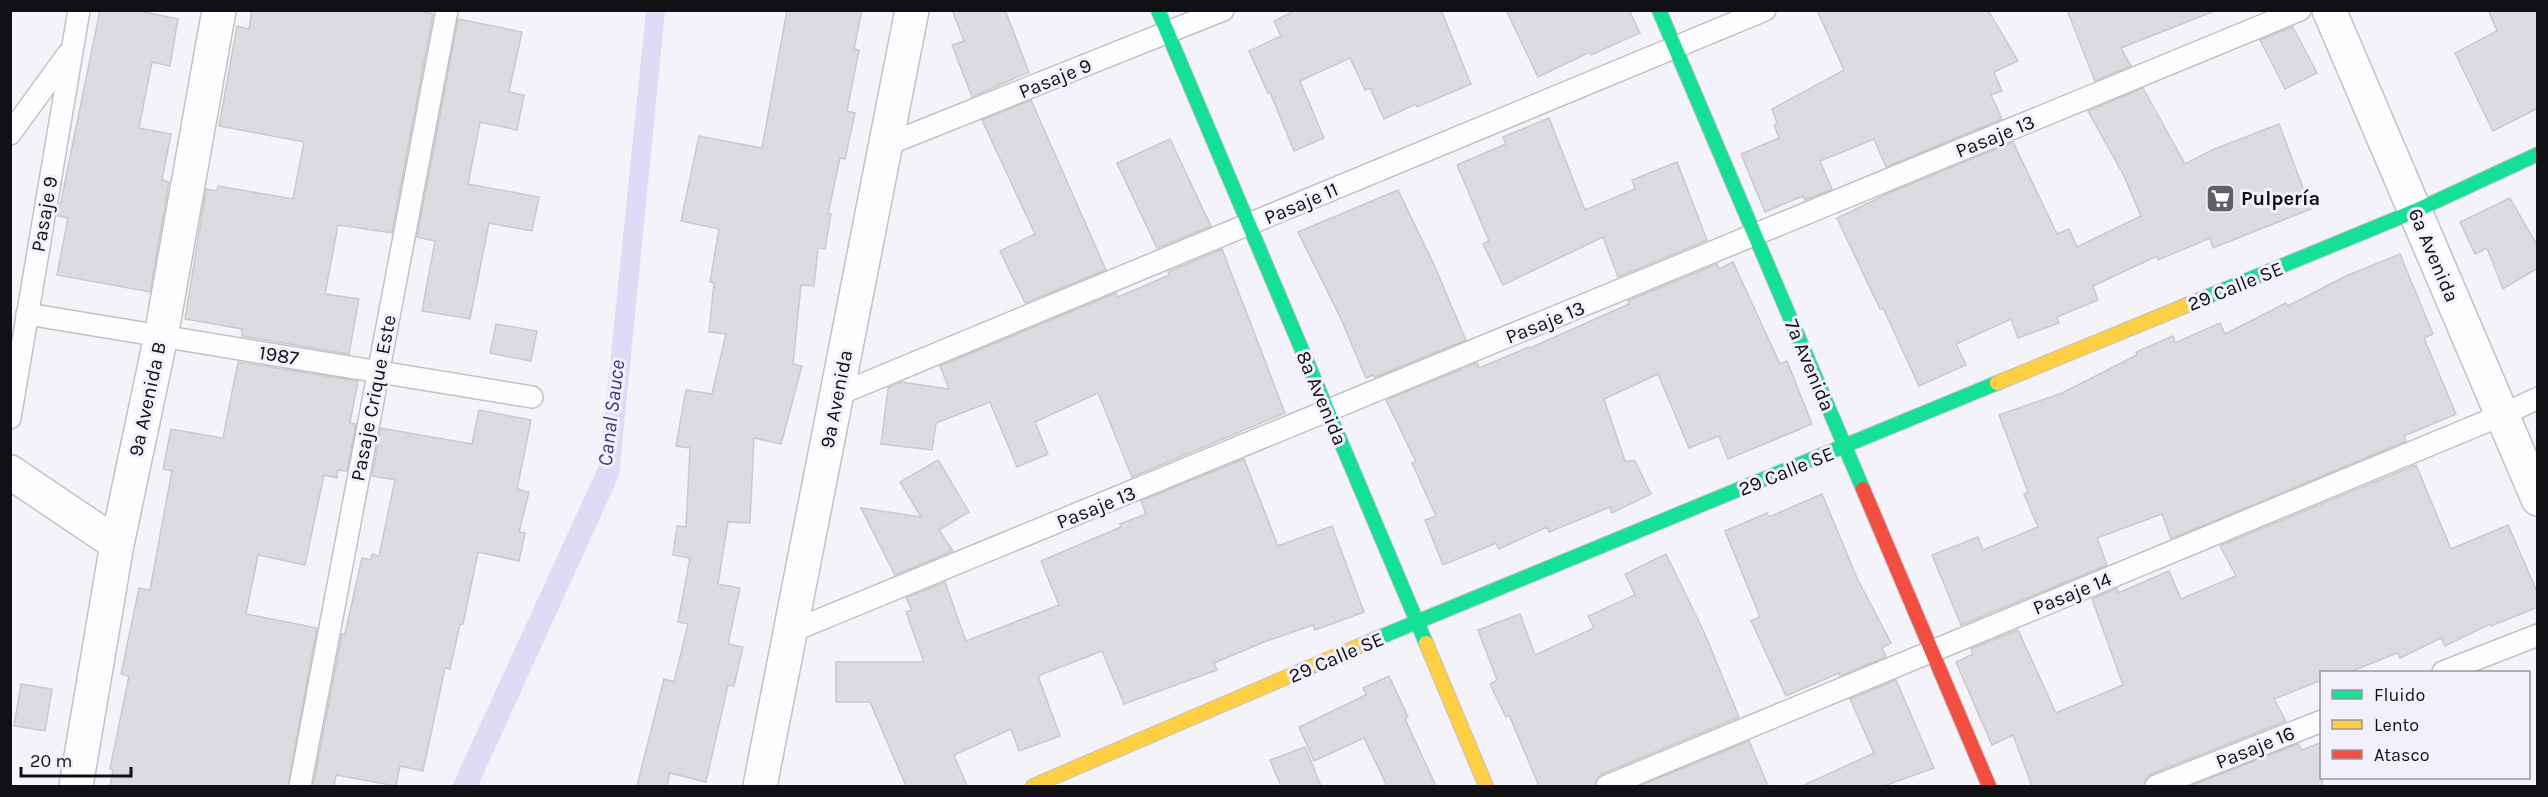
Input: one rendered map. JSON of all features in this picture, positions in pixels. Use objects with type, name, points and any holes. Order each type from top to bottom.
[{"type":"street","name":"9a Avenida B","points":[[76,786],[117,544],[161,336],[219,10]]},
{"type":"street","name":"9a Avenida","points":[[760,786],[912,10]]},
{"type":"street","name":"8a Avenida","points":[[1158,10],[1486,786]]},
{"type":"street","name":"7a Avenida","points":[[1659,10],[1989,786]]},
{"type":"street","name":"6a Avenida","points":[[2330,10],[2538,499]]},
{"type":"street","name":"29 Calle SE","points":[[1033,786],[1416,622],[2415,211],[2538,154]]},
{"type":"street","points":[[14,483],[117,544]]},
{"type":"lane","name":"Pasaje 9","points":[[10,418],[79,10]]},
{"type":"lane","name":"Pasaje Crique Este","points":[[300,786],[447,10]]},
{"type":"lane","name":"Pasaje 9","points":[[886,145],[1223,10]]},
{"type":"lane","name":"Pasaje 11","points":[[837,395],[1765,10]]},
{"type":"lane","name":"Pasaje 13","points":[[790,632],[2300,10]]},
{"type":"lane","points":[[10,134],[72,49]]},
{"type":"lane","name":"1987","points":[[27,314],[532,397]]},
{"type":"lane","name":"Pasaje 14","points":[[1607,786],[2502,415],[2538,398]]},
{"type":"lane","points":[[2446,671],[2538,635]]},
{"type":"lane","name":"Pasaje 16","points":[[2156,786],[2320,722]]},
{"type":"water","name":"Canal Sauce","points":[[646,11],[665,11],[619,476],[478,786],[452,786],[600,463]]},
{"type":"building","points":[[100,10],[135,10],[178,19],[170,66],[152,62],[139,128],[171,134],[162,180],[169,182],[150,292],[57,275],[68,218],[58,216]]},
{"type":"building","points":[[252,10],[414,10],[433,14],[392,233],[338,225],[325,294],[359,299],[349,354],[242,336],[242,329],[185,319],[206,189],[217,191],[218,186],[293,199],[304,142],[219,126],[237,26],[249,29]]},
{"type":"building","points":[[787,10],[862,10],[854,49],[859,50],[847,111],[855,113],[845,159],[840,158],[828,214],[831,214],[825,249],[818,248],[814,286],[801,285],[793,364],[802,366],[781,444],[754,438],[750,523],[728,522],[718,584],[740,588],[728,644],[743,647],[734,686],[728,685],[706,782],[670,773],[667,786],[637,786],[664,679],[674,682],[688,624],[678,622],[690,558],[673,555],[677,526],[686,527],[690,448],[676,446],[686,390],[712,394],[726,334],[709,332],[714,283],[710,282],[719,229],[681,221],[699,136],[762,148]]},
{"type":"building","points":[[952,10],[1005,10],[1029,72],[972,97],[952,45],[964,41]]},
{"type":"building","points":[[1296,10],[1441,10],[1471,84],[1417,107],[1416,104],[1384,119],[1370,88],[1365,90],[1350,58],[1300,81],[1324,138],[1294,151],[1270,92],[1268,93],[1249,51],[1281,36],[1274,21]]},
{"type":"building","points":[[1506,10],[1629,10],[1640,33],[1591,55],[1590,52],[1538,77]]},
{"type":"building","points":[[1817,10],[1988,10],[2018,61],[1994,72],[2002,91],[1991,95],[2002,119],[1886,167],[1874,139],[1820,161],[1832,189],[1805,200],[1803,196],[1765,212],[1741,154],[1779,138],[1774,125],[1777,123],[1772,109],[1844,70]]},
{"type":"building","points":[[2067,10],[2212,10],[2212,12],[2121,48],[2131,66],[2095,81]]},
{"type":"building","points":[[2488,10],[2538,10],[2538,108],[2493,131],[2455,53],[2497,31]]},
{"type":"building","points":[[458,19],[522,32],[509,92],[524,95],[517,130],[480,122],[468,184],[539,197],[532,231],[489,223],[470,319],[422,311],[435,241],[417,237]]},
{"type":"building","points":[[2293,27],[2317,73],[2285,89],[2260,40]]},
{"type":"building","points":[[2143,88],[2185,164],[2212,150],[2279,124],[2311,209],[2213,248],[2210,238],[2158,260],[2157,256],[2093,286],[2098,300],[2057,317],[2059,323],[2018,338],[2011,319],[1956,344],[1966,365],[1919,386],[1883,308],[1880,309],[1837,218],[1891,192],[2013,142],[2057,234],[2069,229],[2077,247],[2141,216],[2124,176],[2088,111]]},
{"type":"building","points":[[1031,100],[1106,270],[1025,303],[1000,251],[1035,234],[982,120]]},
{"type":"building","points":[[1549,118],[1585,210],[1635,189],[1632,180],[1677,162],[1707,240],[1618,277],[1603,237],[1503,285],[1483,244],[1489,241],[1457,165],[1506,144],[1503,137]]},
{"type":"building","points":[[1170,139],[1211,226],[1157,248],[1117,163]]},
{"type":"building","points":[[1398,190],[1435,267],[1466,340],[1375,377],[1373,375],[1366,378],[1341,319],[1298,232]]},
{"type":"building","points":[[2510,198],[2538,247],[2538,268],[2503,289],[2487,248],[2475,254],[2460,222]]},
{"type":"building","points":[[1222,249],[1285,413],[1132,477],[1098,393],[1035,422],[1048,454],[1017,467],[990,402],[936,423],[932,450],[881,444],[888,388],[901,382],[949,389],[940,366],[1116,293],[1118,297],[1170,275],[1168,272]]},
{"type":"building","points":[[2400,254],[2433,334],[2424,338],[2456,414],[2404,436],[2406,441],[2171,539],[2162,514],[2097,538],[2107,565],[1961,625],[1932,555],[1978,537],[1983,550],[2038,527],[2024,494],[2028,492],[1999,415],[2062,393],[2137,355],[2136,352],[2173,336],[2175,343],[2220,323],[2225,334],[2286,303],[2288,306],[2346,276]]},
{"type":"building","points":[[1733,262],[1780,364],[1787,361],[1812,424],[1728,459],[1719,436],[1689,448],[1658,374],[1604,399],[1625,461],[1635,461],[1651,494],[1612,513],[1610,507],[1549,532],[1547,527],[1499,549],[1496,543],[1443,565],[1425,520],[1436,516],[1412,463],[1416,462],[1386,400],[1477,363],[1479,368],[1530,348],[1629,304],[1628,301],[1717,264],[1719,269]]},
{"type":"building","points":[[496,324],[537,331],[531,361],[490,353]]},
{"type":"building","points":[[238,362],[358,381],[350,423],[356,424],[347,471],[338,470],[337,478],[324,475],[305,565],[258,555],[246,614],[317,628],[288,786],[110,786],[113,770],[110,769],[129,676],[121,674],[139,588],[150,590],[172,471],[163,469],[171,429],[223,438]]},
{"type":"building","points":[[479,410],[531,420],[517,489],[529,492],[519,532],[525,533],[519,561],[478,552],[463,624],[460,624],[450,669],[445,668],[423,771],[400,766],[396,786],[336,775],[334,786],[313,786],[342,634],[345,634],[362,558],[371,560],[372,554],[379,556],[395,480],[372,476],[381,428],[472,444]]},
{"type":"building","points":[[1244,459],[1278,546],[1332,526],[1364,612],[1315,630],[1313,625],[1264,642],[1214,663],[1217,670],[1124,704],[1102,651],[1038,676],[1060,736],[1019,751],[1011,729],[954,755],[967,786],[906,786],[870,702],[836,702],[836,662],[924,662],[906,612],[912,610],[906,598],[945,582],[966,641],[1059,605],[1041,561],[1146,514],[1141,501]]},
{"type":"building","points":[[938,460],[969,512],[939,530],[953,551],[895,575],[861,508],[921,517],[900,482]]},
{"type":"building","points":[[2416,465],[2451,549],[2508,525],[2538,594],[2538,607],[2491,626],[2490,624],[2445,646],[2441,638],[2400,658],[2397,653],[2352,671],[2320,671],[2320,681],[2274,699],[2286,721],[2151,774],[2144,786],[2032,786],[2013,735],[1992,745],[1956,662],[1973,654],[1971,649],[2018,630],[2056,713],[2123,685],[2092,599],[2117,588],[2118,593],[2169,571],[2181,599],[2236,576],[2220,546]]},
{"type":"building","points":[[1822,494],[1857,578],[1891,643],[1882,648],[1886,657],[1840,676],[1839,673],[1786,696],[1751,621],[1760,617],[1725,531],[1767,513],[1769,517]]},
{"type":"building","points":[[1666,554],[1704,632],[1739,717],[1602,774],[1595,786],[1539,786],[1509,715],[1506,717],[1490,684],[1497,680],[1478,630],[1520,614],[1535,655],[1594,628],[1588,616],[1635,595],[1625,574]]},
{"type":"building","points":[[1389,676],[1408,717],[1405,719],[1436,786],[1387,786],[1364,738],[1314,761],[1299,727],[1366,695],[1363,688]]},
{"type":"building","points":[[1896,680],[1934,768],[1884,786],[1802,786],[1874,753],[1850,699]]},
{"type":"building","points":[[21,684],[52,689],[45,731],[14,726]]},
{"type":"building","points":[[1749,741],[1768,786],[1639,786]]},
{"type":"building","points":[[2320,743],[2322,786],[2190,786],[2298,744],[2302,750]]},
{"type":"building","points":[[1305,747],[1321,786],[1281,786],[1270,760]]},
{"type":"traffic: fast","points":[[1158,10],[1426,643]]},
{"type":"traffic: fast","points":[[1659,10],[1863,489]]},
{"type":"traffic: fast","points":[[2187,305],[2415,211],[2538,154]]},
{"type":"traffic: fast","points":[[1373,640],[1997,383]]},
{"type":"traffic: slow","points":[[1997,383],[2187,305]]},
{"type":"traffic: slow","points":[[1033,786],[1373,640]]},
{"type":"traffic: slow","points":[[1426,643],[1486,786]]},
{"type":"traffic: jam","points":[[1863,489],[1989,786]]},
{"type":"place","name":"Pulpería","points":[[2220,198]]}]
